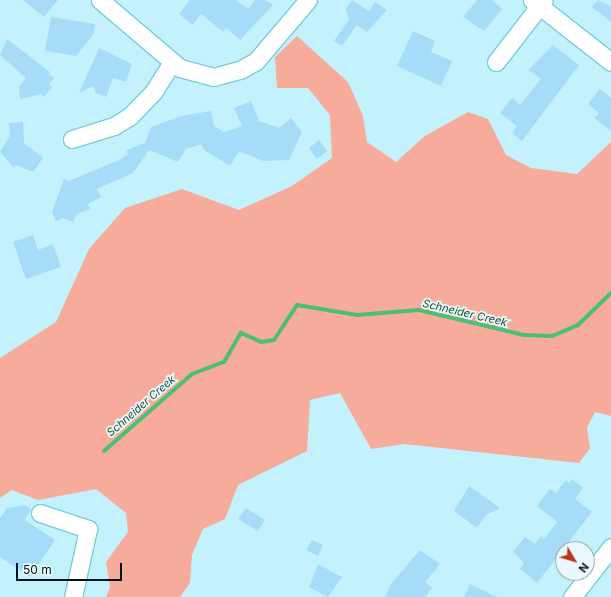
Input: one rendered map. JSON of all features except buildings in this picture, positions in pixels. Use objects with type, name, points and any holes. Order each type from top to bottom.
[{"type":"street","points":[[100,0],[172,62],[203,75],[227,74],[256,61],[308,0]]},
{"type":"street","points":[[496,62],[538,2],[611,62]]},
{"type":"street","points":[[72,138],[114,126],[130,116],[154,91],[172,62]]},
{"type":"street","points":[[40,514],[88,529],[73,597]]},
{"type":"street","points":[[572,597],[611,547]]},
{"type":"shaded area","points":[[297,36],[348,82],[363,116],[367,142],[396,162],[425,136],[468,112],[488,119],[506,155],[531,168],[577,174],[611,142],[611,416],[595,412],[587,428],[590,448],[579,463],[404,444],[371,449],[340,393],[310,400],[307,451],[238,485],[225,519],[203,529],[192,555],[190,583],[180,597],[106,597],[110,587],[106,562],[128,532],[126,513],[96,489],[38,500],[12,490],[0,498],[0,358],[56,322],[89,249],[125,208],[182,189],[239,210],[292,186],[332,158],[330,115],[308,88],[277,88],[275,57]]},
{"type":"waterway","name":"Schneider Creek","points":[[104,451],[192,374],[224,362],[241,333],[261,342],[274,340],[297,305],[357,315],[419,310],[524,335],[552,336],[578,325],[611,293]]}]
